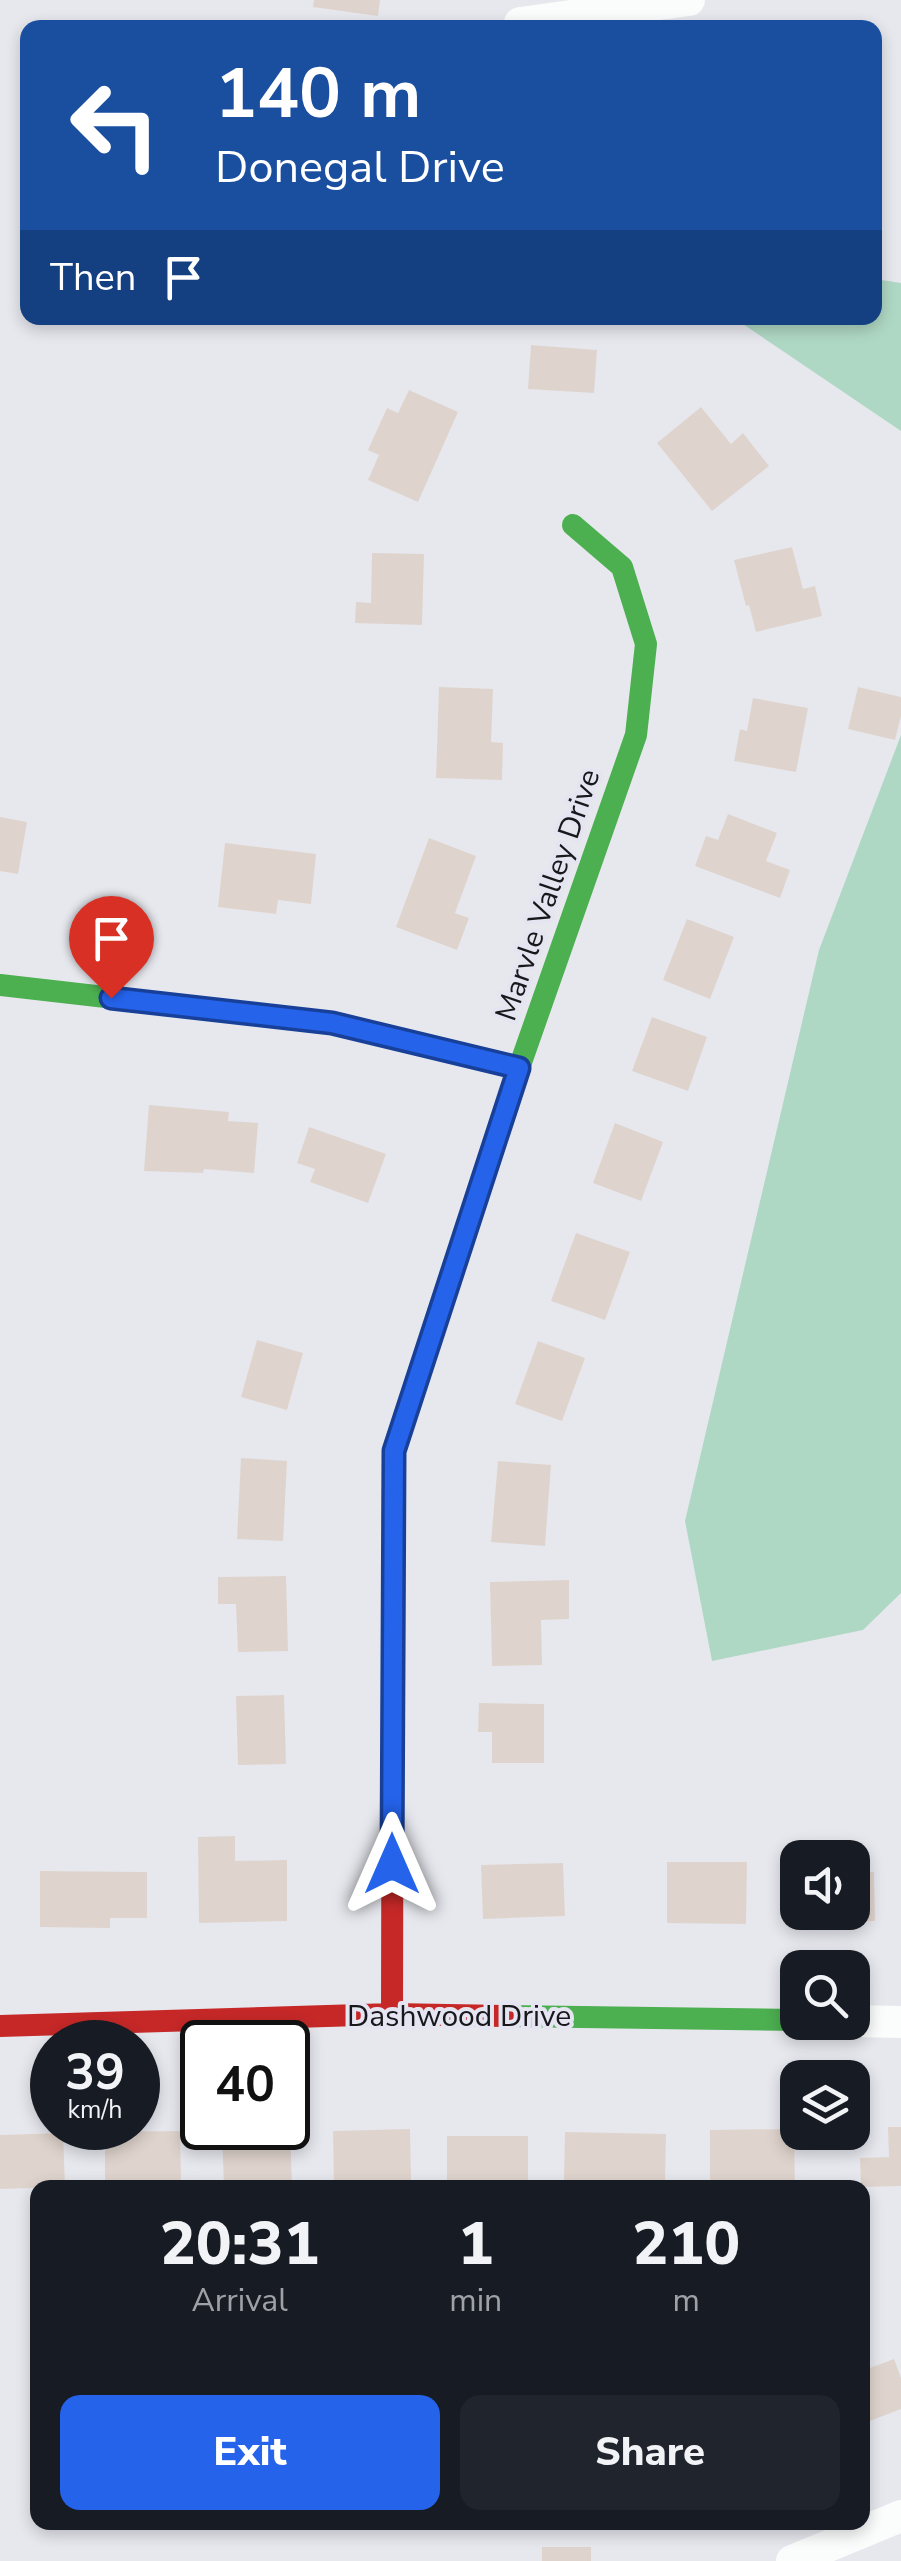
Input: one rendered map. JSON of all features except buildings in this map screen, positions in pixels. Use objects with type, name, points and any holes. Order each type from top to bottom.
[{"type":"street","points":[[542,20],[689,0]]},
{"type":"street","name":"Marvle Valley Drive","points":[[392,2014],[394,1451],[519,1068],[636,736],[646,644],[622,567],[573,524]]},
{"type":"street","points":[[0,985],[332,1023],[519,1068]]},
{"type":"street","name":"Dashwood Drive","points":[[0,2026],[392,2014],[780,2020]]},
{"type":"street","points":[[870,2021],[901,2022]]},
{"type":"street","points":[[870,2529],[901,2516]]},
{"type":"street","points":[[792,2561],[867,2530]]},
{"type":"green space","points":[[882,280],[901,283],[901,431],[744,325],[882,325]]},
{"type":"green space","points":[[901,735],[901,1593],[863,1630],[712,1661],[685,1521],[819,950]]},
{"type":"traffic: fast","points":[[393,1526],[393,1451],[519,1068],[636,735],[646,644],[622,567],[573,525]]},
{"type":"traffic: fast","points":[[0,985],[332,1023],[519,1068]]},
{"type":"traffic: fast","points":[[504,2016],[780,2020]]},
{"type":"traffic: jam","points":[[392,2014],[393,1526]]},
{"type":"traffic: jam","points":[[0,2026],[392,2014],[504,2016]]},
{"type":"route","points":[[111,998],[332,1023],[519,1068],[394,1451],[392,1864]]}]
